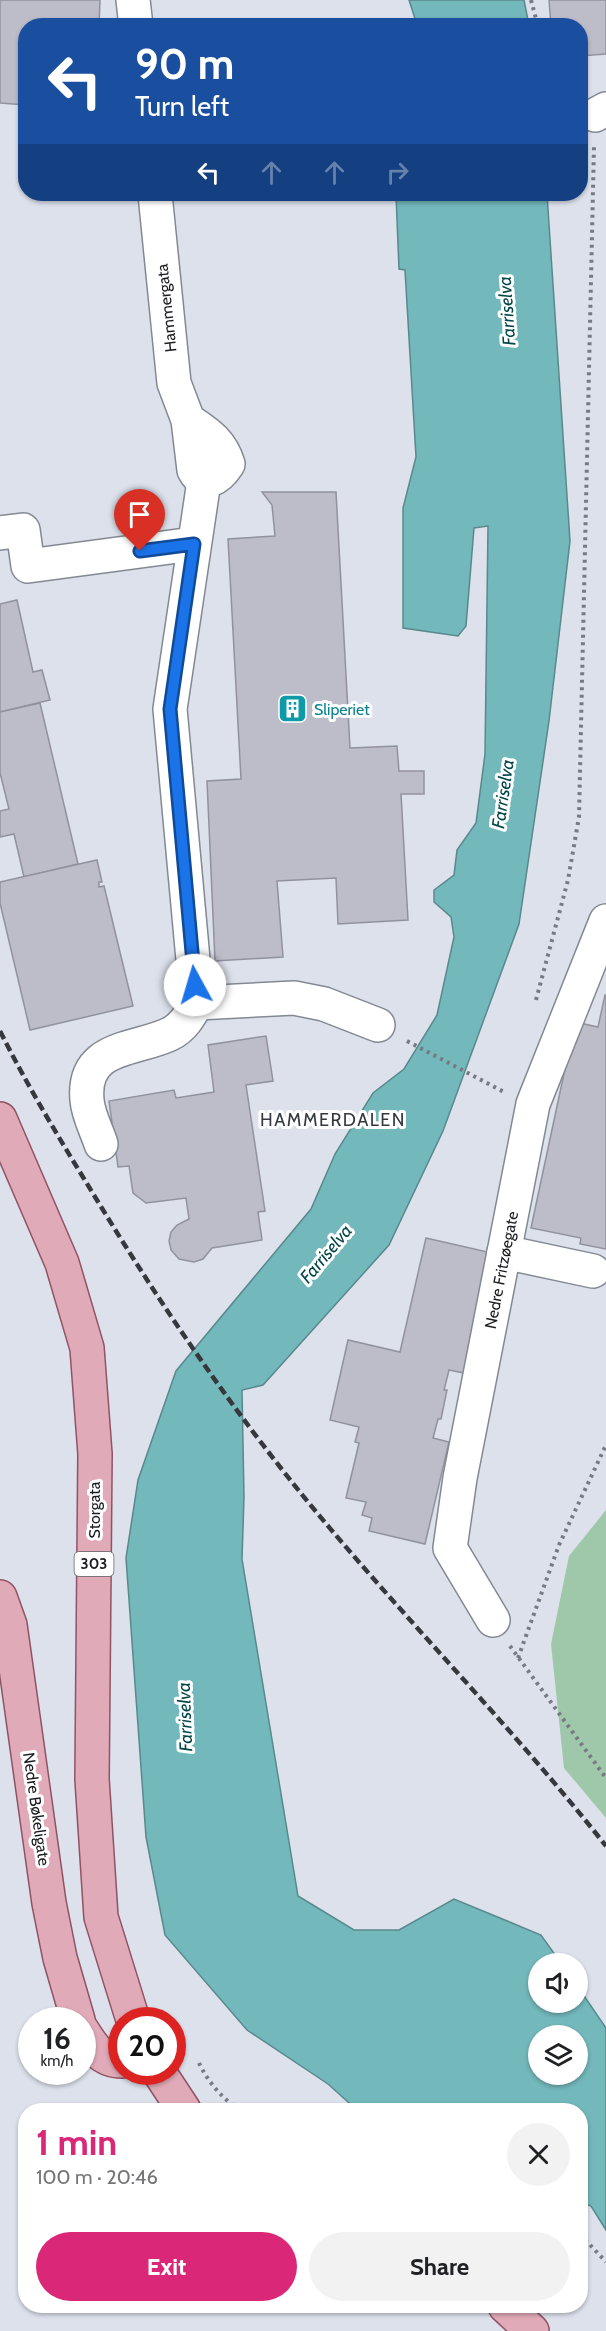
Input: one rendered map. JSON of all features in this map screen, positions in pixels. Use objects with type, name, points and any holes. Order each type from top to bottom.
[{"type":"main road","name":"Storgata","points":[[0,1119],[62,1263],[87,1348],[94,1454],[92,1779],[100,1917],[130,2007]]},
{"type":"main road","name":"Nedre Bøkeligate","points":[[0,1597],[10,1625],[49,1903],[60,1958],[74,2007]]},
{"type":"main road","points":[[96,2050],[108,2060]]},
{"type":"main road","points":[[168,2085],[179,2103]]},
{"type":"main road","points":[[513,2313],[532,2331]]},
{"type":"street","points":[[133,0],[135,18]]},
{"type":"street","name":"Hammergata","points":[[155,201],[174,383],[188,420],[194,470],[197,477],[204,481],[170,709],[197,1003]]},
{"type":"street","points":[[0,533],[23,530],[28,566],[194,544]]},
{"type":"street","name":"Nedre Fritzøegate","points":[[493,1620],[450,1548],[460,1478],[533,1104],[606,921]]},
{"type":"street","points":[[101,1144],[87,1101],[90,1071],[104,1056],[172,1033],[187,1021],[197,1003],[294,998],[324,1004],[378,1024]]},
{"type":"street","points":[[504,1252],[593,1271]]},
{"type":"path","points":[[531,0],[536,18]]},
{"type":"path","points":[[535,1004],[568,880],[579,817],[600,112]]},
{"type":"path","points":[[378,1024],[489,1085]]},
{"type":"path","points":[[518,1658],[559,1545],[606,1444]]},
{"type":"path","points":[[493,1620],[606,1778]]},
{"type":"path","points":[[199,2063],[211,2083],[232,2103]]},
{"type":"path","points":[[588,2243],[606,2262]]},
{"type":"green space","points":[[606,1510],[606,1818],[564,1768],[551,1644],[569,1556]]},
{"type":"water","points":[[409,0],[524,0],[528,18],[415,18]]},
{"type":"water","name":"Farriselva","points":[[396,201],[547,201],[570,541],[549,721],[519,924],[443,1131],[389,1245],[263,1385],[242,1390],[244,1497],[242,1559],[298,1896],[354,1930],[399,1930],[454,1899],[541,1935],[554,1953],[528,1953],[528,2013],[588,2013],[588,2002],[606,2028],[606,2230],[588,2205],[588,2103],[349,2103],[328,2084],[247,2030],[165,1935],[146,1837],[126,1558],[138,1480],[176,1371],[311,1209],[335,1154],[373,1093],[404,1069],[437,1015],[454,937],[451,917],[434,902],[434,890],[454,875],[457,850],[476,823],[485,754],[488,526],[474,528],[466,626],[458,636],[403,628],[403,508],[416,457],[405,270],[399,269]]},
{"type":"building","points":[[0,0],[100,0],[99,18],[18,18],[18,104],[0,103]]},
{"type":"building","points":[[549,0],[606,0],[606,54],[588,55],[588,18],[550,18]]},
{"type":"building","name":"Sliperiet","points":[[262,492],[336,492],[350,748],[397,746],[399,771],[424,771],[424,794],[401,794],[408,920],[338,924],[336,878],[277,881],[283,957],[215,961],[207,781],[241,779],[228,539],[275,536],[272,505]]},
{"type":"building","points":[[17,600],[33,672],[42,670],[50,700],[0,712],[0,604]]},
{"type":"building","points":[[40,703],[78,864],[24,877],[14,834],[0,837],[0,811],[9,809],[0,773],[0,712]]},
{"type":"building","points":[[97,860],[102,882],[99,882],[99,887],[104,886],[133,1006],[30,1030],[0,903],[0,882]]},
{"type":"building","points":[[605,995],[606,1249],[580,1244],[581,1238],[531,1228],[575,1022],[598,1027]]},
{"type":"building","points":[[266,1036],[273,1081],[246,1085],[265,1211],[258,1212],[262,1240],[212,1248],[203,1259],[194,1262],[179,1259],[171,1250],[169,1241],[171,1232],[177,1225],[189,1219],[186,1198],[146,1203],[133,1193],[129,1166],[118,1167],[109,1101],[174,1090],[176,1098],[214,1092],[208,1045]]},
{"type":"building","points":[[426,1238],[492,1253],[464,1373],[449,1370],[444,1390],[447,1390],[441,1419],[438,1419],[433,1438],[449,1442],[425,1544],[369,1531],[372,1518],[362,1515],[366,1502],[346,1498],[359,1443],[355,1442],[359,1427],[330,1420],[348,1340],[400,1352]]},
{"type":"railway","points":[[0,1031],[20,1070],[114,1228],[172,1318],[234,1406],[334,1533],[540,1766],[606,1846]]},
{"type":"place","name":"Sliperiet","points":[[293,709]]},
{"type":"district","name":"HAMMERDALEN","points":[[333,1120]]},
{"type":"route","points":[[140,551],[194,544],[170,709],[195,985]]}]
